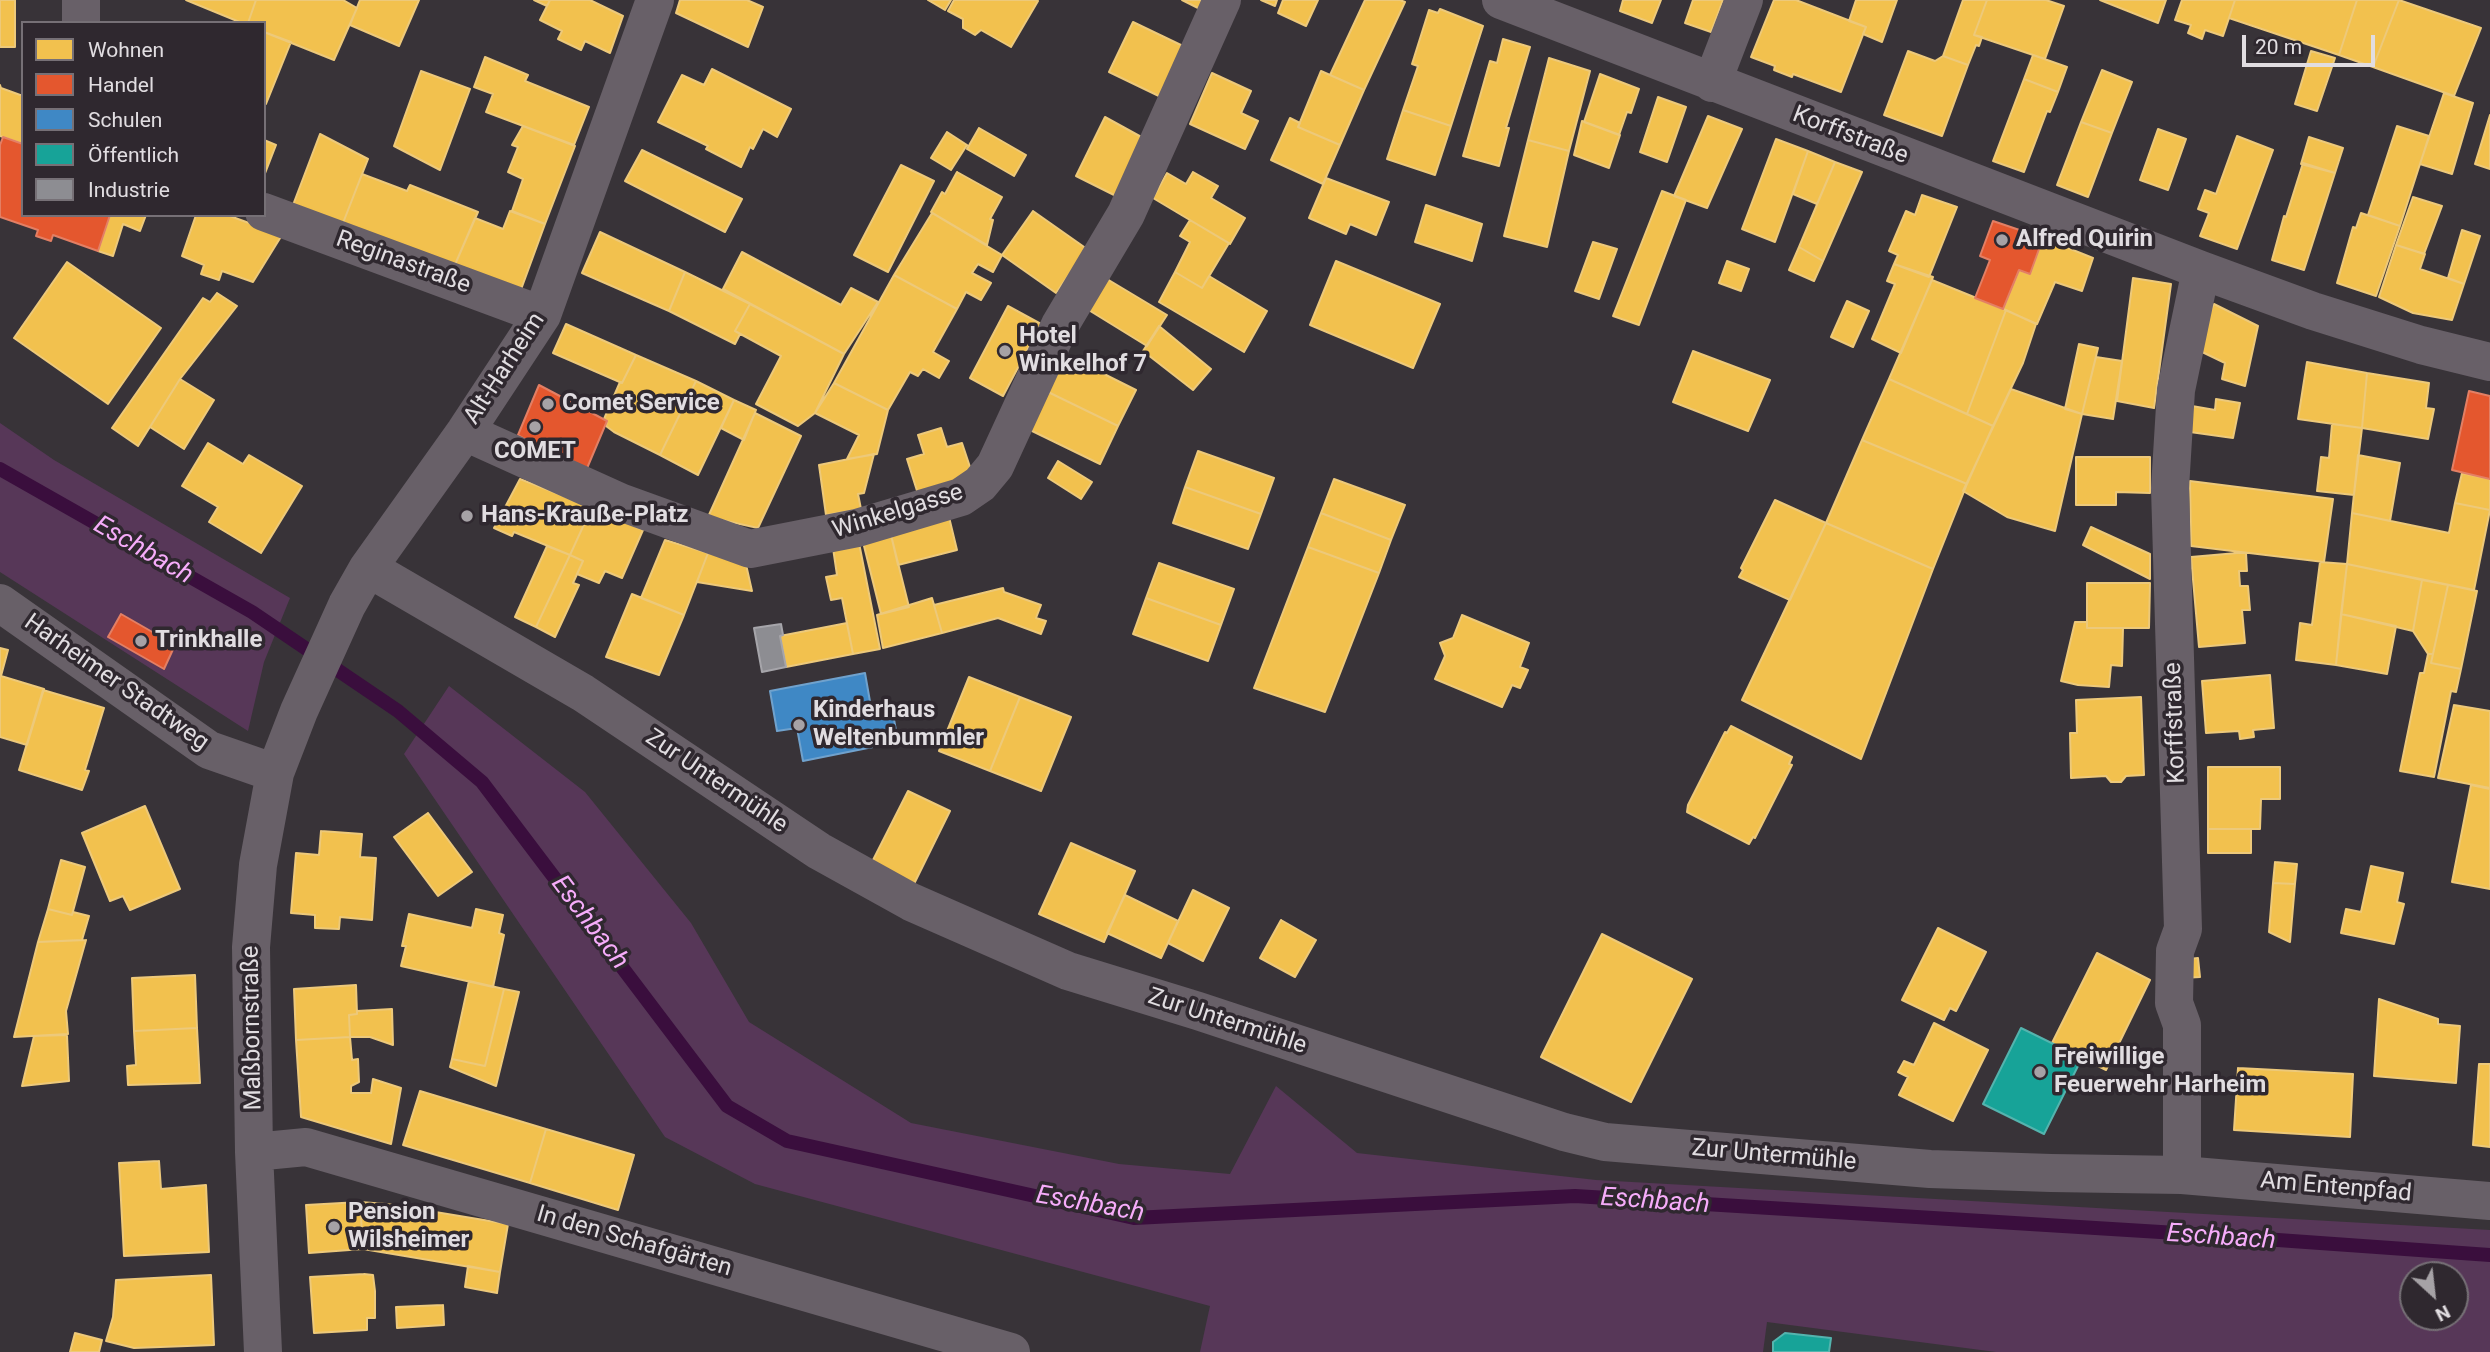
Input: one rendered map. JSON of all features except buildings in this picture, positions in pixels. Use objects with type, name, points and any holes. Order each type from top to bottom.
[{"type":"street","points":[[81,0],[81,21]]},
{"type":"street","name":"Winkelgasse","points":[[465,432],[620,502],[750,549],[857,528],[961,497],[980,484],[995,466],[1060,325],[1126,214],[1222,0]]},
{"type":"street","name":"Korffstraße","points":[[1501,0],[2201,271],[2313,311],[2421,345],[2490,362]]},
{"type":"street","points":[[1712,83],[1744,0]]},
{"type":"street","name":"Alt-Harheim","points":[[299,710],[347,605],[368,568],[465,432],[542,315],[643,4]]},
{"type":"street","name":"Reginastraße","points":[[266,213],[542,315]]},
{"type":"street","name":"Korffstraße","points":[[2182,1175],[2182,1025],[2174,1003],[2175,951],[2183,929],[2170,488],[2176,390],[2201,271]]},
{"type":"street","name":"Zur Untermühle","points":[[368,568],[583,693],[819,851],[911,902],[1068,971],[1564,1132],[1605,1142],[1930,1169],[2051,1174],[2182,1175]]},
{"type":"street","name":"Harheimer Stadtweg","points":[[0,603],[209,750],[275,773]]},
{"type":"street","name":"Maßbornstraße","points":[[264,1352],[254,1152],[251,947],[258,864],[275,773],[299,710]]},
{"type":"street","name":"In den Schafgärten","points":[[254,1152],[306,1147],[1011,1352]]},
{"type":"street","name":"Am Entenpfad","points":[[2182,1175],[2490,1202]]},
{"type":"shaded area","points":[[0,423],[54,460],[290,598],[264,662],[248,731],[0,572]]},
{"type":"shaded area","points":[[449,686],[585,792],[691,923],[749,1022],[911,1123],[1119,1164],[1230,1174],[1276,1086],[1357,1153],[1596,1180],[2490,1230],[2490,1352],[1996,1352],[1767,1322],[1763,1352],[1200,1352],[1210,1306],[755,1184],[665,1137],[404,754]]},
{"type":"waterway","name":"Eschbach","points":[[0,469],[252,612],[398,711],[482,782],[727,1106],[787,1141],[1134,1218],[1575,1196],[2490,1255]]},
{"type":"place","name":"Alfred Quirin","points":[[2002,240]]},
{"type":"place","name":"Hotel Winkelhof 7","points":[[1005,351]]},
{"type":"place","name":"Comet Service","points":[[548,404]]},
{"type":"place","name":"COMET","points":[[535,427]]},
{"type":"place","name":"Hans-Krauße-Platz","points":[[467,516]]},
{"type":"place","name":"Trinkhalle","points":[[141,641]]},
{"type":"place","name":"Kinderhaus Weltenbummler","points":[[799,725]]},
{"type":"place","name":"Freiwillige Feuerwehr Harheim","points":[[2040,1072]]},
{"type":"place","name":"Pension Wilsheimer","points":[[334,1227]]}]
